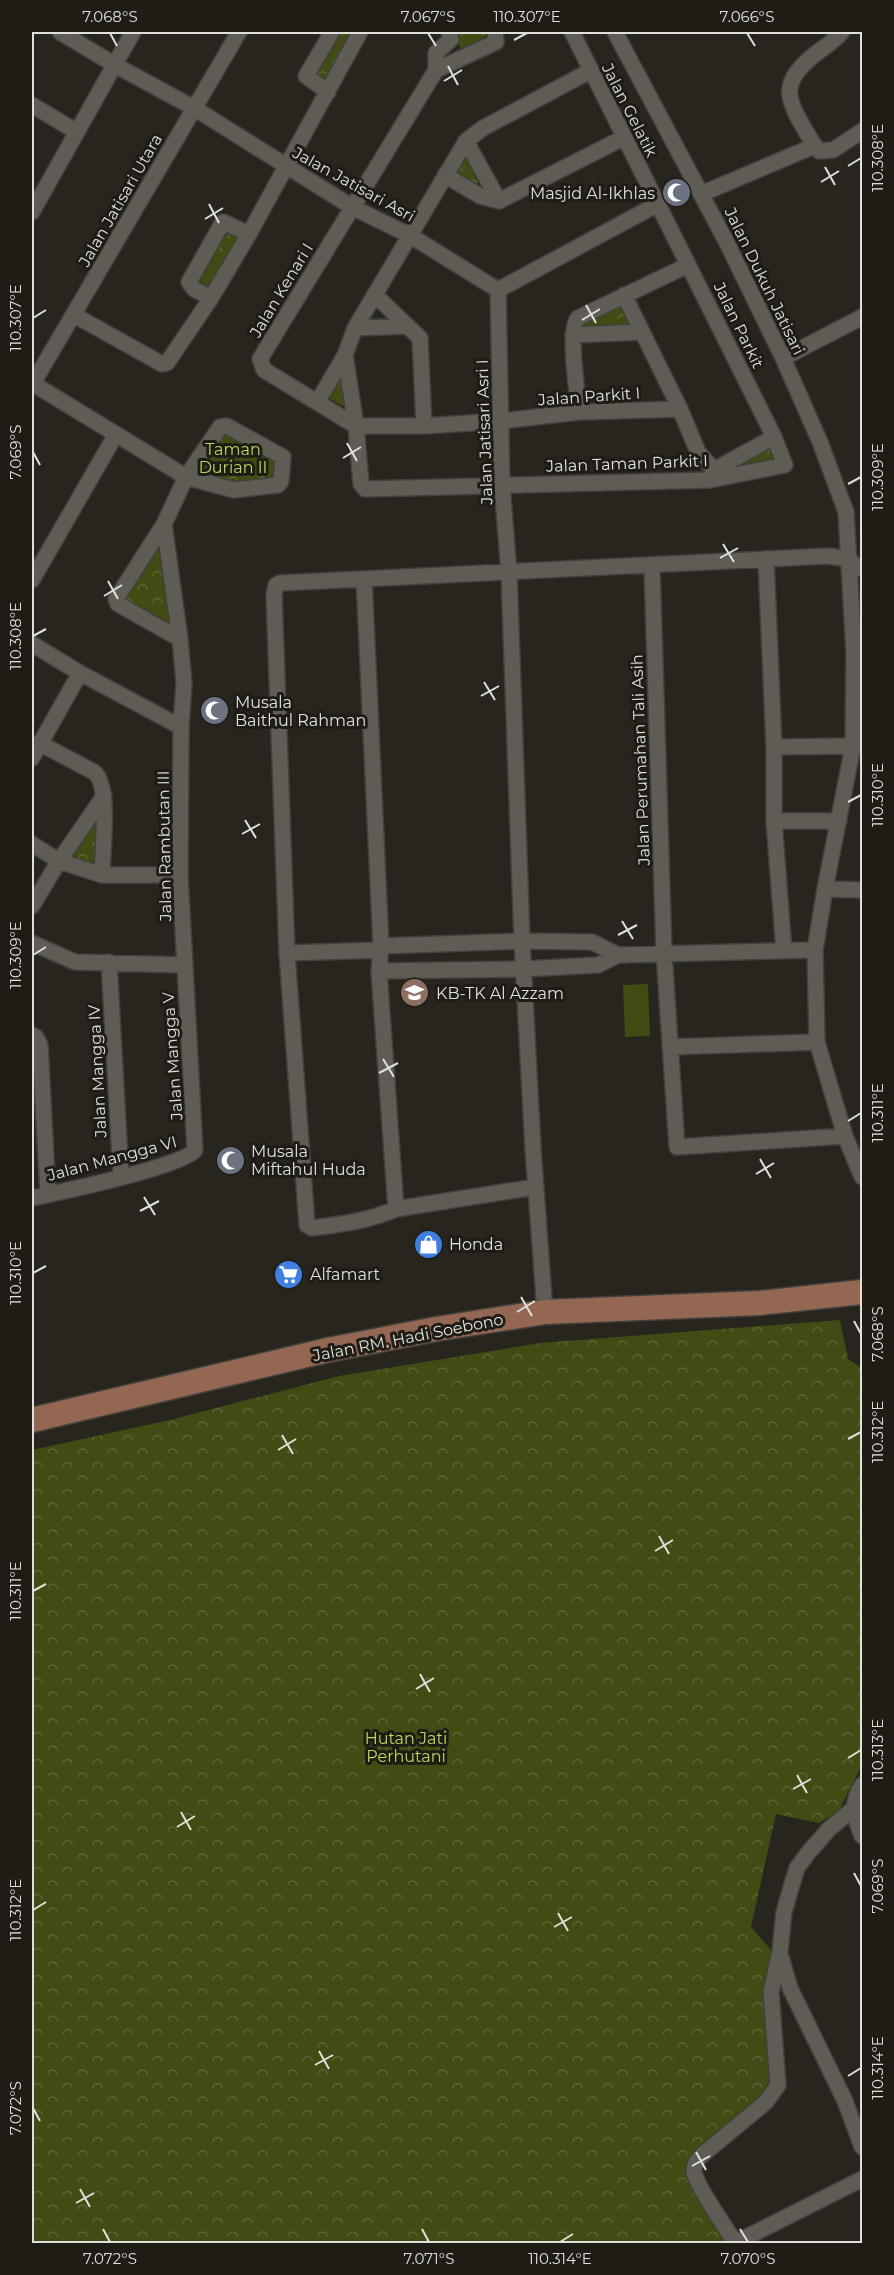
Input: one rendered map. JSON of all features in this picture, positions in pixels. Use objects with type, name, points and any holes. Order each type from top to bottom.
[{"type":"main road","name":"Jalan RM. Hadi Soebono","points":[[32,1420],[328,1350],[436,1329],[545,1312],[760,1303],[862,1292]]},
{"type":"street","name":"Jalan Jatisari Asri","points":[[60,32],[194,108],[352,207],[411,236],[498,290]]},
{"type":"street","points":[[32,212],[36,196],[77,132],[134,32]]},
{"type":"street","name":"Jalan Jatisari Utara","points":[[32,384],[239,32]]},
{"type":"street","points":[[328,92],[306,76],[332,32]]},
{"type":"street","points":[[74,315],[162,364],[167,363],[211,298],[249,234],[360,32]]},
{"type":"street","points":[[352,207],[436,70],[436,53],[451,39],[449,32]]},
{"type":"street","points":[[436,70],[496,42],[495,32]]},
{"type":"street","name":"Jalan Gelatik","points":[[572,32],[658,204]]},
{"type":"street","name":"Jalan Dukuh Jatisari","points":[[615,32],[701,194],[783,358],[820,442],[848,520],[854,653],[853,746],[815,950],[817,1042],[845,1136],[862,1177]]},
{"type":"street","points":[[842,32],[806,62],[790,83],[788,96],[814,146],[819,151],[832,150],[862,131]]},
{"type":"street","points":[[356,426],[318,401],[345,355],[355,328],[465,141],[483,128],[590,71]]},
{"type":"street","points":[[32,105],[77,132]]},
{"type":"street","points":[[445,175],[480,196],[499,201],[623,138]]},
{"type":"street","points":[[465,141],[499,201]]},
{"type":"street","points":[[701,194],[814,146]]},
{"type":"street","points":[[498,290],[658,204]]},
{"type":"street","name":"Jalan Parkit","points":[[658,204],[786,462]]},
{"type":"street","name":"Jalan Kenari I","points":[[318,401],[264,370],[260,359],[352,207]]},
{"type":"street","points":[[211,298],[194,289],[189,282],[213,237],[223,222],[249,234]]},
{"type":"street","points":[[579,412],[574,322],[688,265]]},
{"type":"street","name":"Jalan Jatisari Asri I","points":[[498,290],[502,485],[509,573]]},
{"type":"street","points":[[375,295],[420,338],[424,426]]},
{"type":"street","points":[[624,295],[680,409],[698,452],[712,475]]},
{"type":"street","points":[[783,358],[862,317]]},
{"type":"street","points":[[355,328],[408,326]]},
{"type":"street","points":[[573,335],[642,332]]},
{"type":"street","points":[[345,355],[356,426]]},
{"type":"street","points":[[32,384],[186,477],[234,490],[274,487],[281,481],[284,461],[281,455],[224,426],[220,428],[186,477],[164,524],[116,602],[180,639]]},
{"type":"street","name":"Jalan Parkit I","points":[[356,426],[424,426],[501,421],[579,412],[680,409]]},
{"type":"street","name":"Jalan Taman Parkit I","points":[[356,426],[361,484],[365,489],[712,475],[784,466],[786,462]]},
{"type":"street","points":[[32,579],[115,436]]},
{"type":"street","name":"Jalan Taman Parkit I","points":[[712,475],[774,437]]},
{"type":"street","name":"Jalan Rambutan III","points":[[164,524],[184,683],[181,727],[180,875],[184,965]]},
{"type":"street","points":[[535,1187],[396,1209],[353,1223],[312,1228],[306,1222],[287,953],[274,590],[280,583],[828,556],[849,559],[858,568],[862,568]]},
{"type":"street","points":[[766,559],[774,747],[774,821],[784,951]]},
{"type":"street","name":"Jalan Perumahan Tali Asih","points":[[652,566],[664,952],[677,1147],[845,1136]]},
{"type":"street","points":[[509,573],[522,940],[535,1187],[545,1312]]},
{"type":"street","points":[[364,579],[381,948],[379,971],[396,1209]]},
{"type":"street","points":[[32,644],[80,674],[181,727]]},
{"type":"street","points":[[32,758],[80,674]]},
{"type":"street","points":[[39,744],[98,774],[104,796],[102,875]]},
{"type":"street","points":[[774,747],[853,746]]},
{"type":"street","points":[[32,906],[59,861],[104,796]]},
{"type":"street","points":[[774,821],[839,821]]},
{"type":"street","points":[[32,844],[59,861],[102,875],[180,875]]},
{"type":"street","points":[[825,889],[862,890]]},
{"type":"street","points":[[287,953],[522,940],[592,942],[618,955]]},
{"type":"street","points":[[32,943],[75,962],[184,965]]},
{"type":"street","points":[[379,971],[524,969],[598,965],[618,955],[664,952],[815,950]]},
{"type":"street","name":"Jalan Mangga IV","points":[[109,962],[122,1177]]},
{"type":"street","name":"Jalan Mangga V","points":[[184,965],[195,1144]]},
{"type":"street","points":[[32,1035],[39,1044],[48,1195]]},
{"type":"street","points":[[670,1047],[817,1042]]},
{"type":"street","points":[[32,1097],[44,1119]]},
{"type":"street","name":"Jalan Mangga VI","points":[[32,1198],[122,1177],[185,1158],[192,1154],[195,1144]]},
{"type":"street","points":[[862,1785],[853,1809],[862,1836]]},
{"type":"street","points":[[853,1809],[829,1829],[797,1868],[784,1912],[771,2002],[778,2085],[766,2102],[696,2160],[694,2166],[696,2179],[735,2243],[862,2179]]},
{"type":"street","points":[[780,1951],[784,1973],[790,1988],[862,2142]]},
{"type":"green space","points":[[334,32],[354,32],[323,83],[308,74]]},
{"type":"green space","points":[[453,33],[492,33],[461,49]]},
{"type":"green space","points":[[465,151],[483,176],[476,185],[450,170]]},
{"type":"green space","points":[[224,224],[241,234],[211,288],[194,278]]},
{"type":"green space","points":[[621,299],[632,324],[579,328],[579,323]]},
{"type":"green space","points":[[345,373],[351,410],[328,398]]},
{"type":"green space","name":"Taman Durian II","points":[[223,428],[280,456],[274,481],[228,482],[202,468]]},
{"type":"green space","points":[[773,441],[784,464],[735,464]]},
{"type":"green space","points":[[156,546],[166,549],[171,626],[125,599]]},
{"type":"green space","points":[[89,821],[99,825],[99,870],[71,856]]},
{"type":"green space","points":[[648,984],[650,1036],[625,1037],[623,985]]},
{"type":"green space","name":"Hutan Jati Perhutani","points":[[840,1320],[848,1359],[862,1368],[862,1765],[839,1810],[819,1823],[776,1814],[751,1927],[772,1951],[777,2091],[696,2164],[738,2243],[32,2243],[32,1450],[170,1420],[339,1376],[540,1343]]},
{"type":"place","name":"Masjid Al-Ikhlas","points":[[676,193]]},
{"type":"place","name":"Musala Baithul Rahman","points":[[214,711]]},
{"type":"place","name":"KB-TK Al Azzam","points":[[415,993]]},
{"type":"place","name":"Musala Miftahul Huda","points":[[230,1160]]},
{"type":"place","name":"Honda","points":[[428,1244]]},
{"type":"place","name":"Alfamart","points":[[289,1274]]}]
